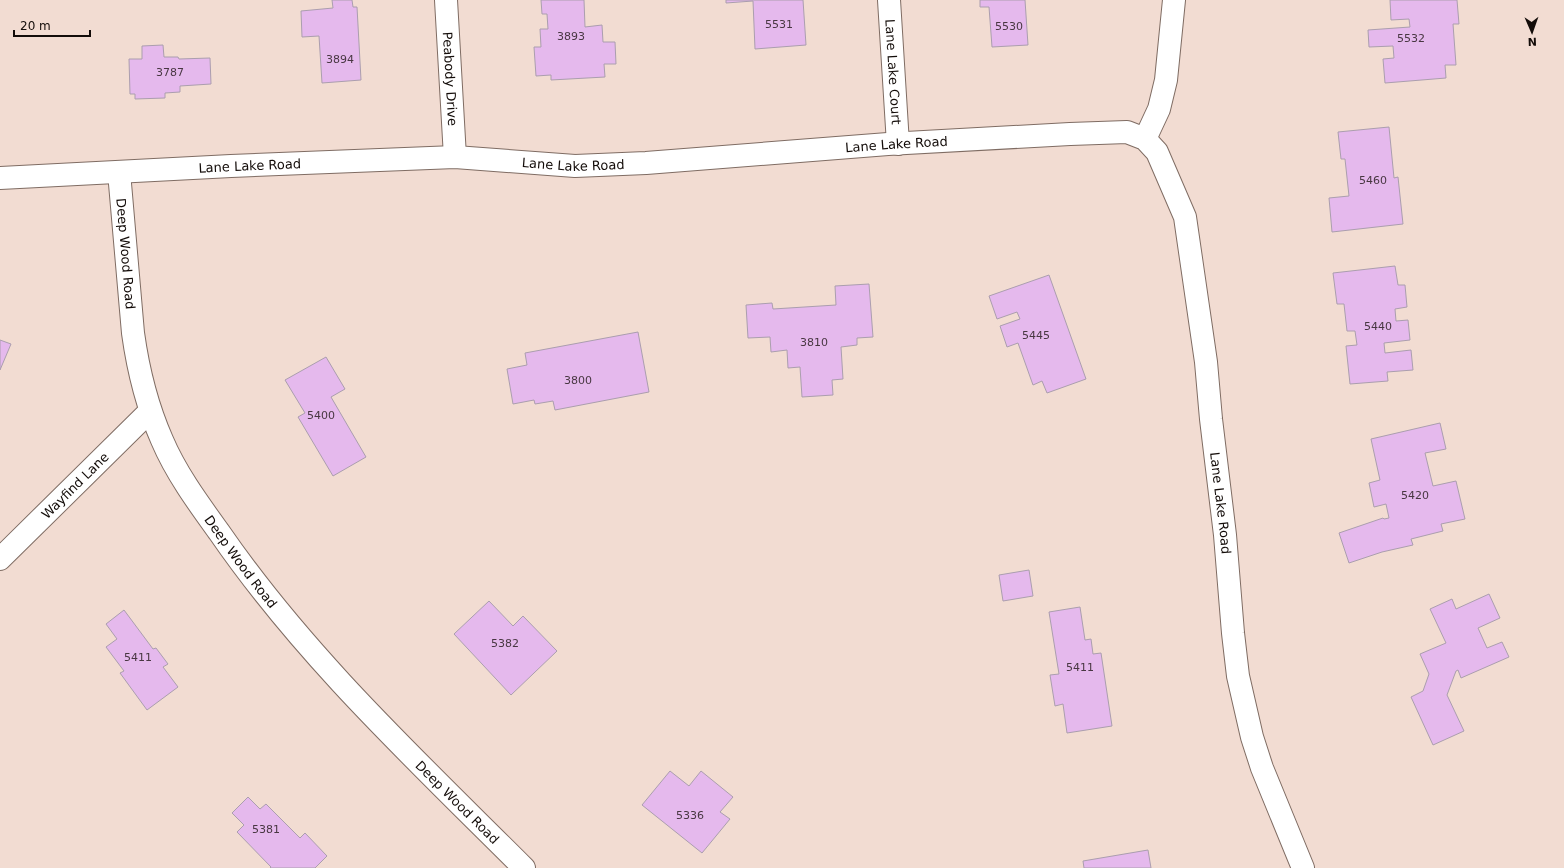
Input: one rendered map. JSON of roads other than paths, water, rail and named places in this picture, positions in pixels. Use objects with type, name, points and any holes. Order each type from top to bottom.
[{"type":"street","name":"Peabody Drive","points":[[446,0],[455,157]]},
{"type":"street","name":"Lane Lake Court","points":[[888,0],[898,144]]},
{"type":"street","points":[[1145,139],[1159,109],[1166,80],[1174,0]]},
{"type":"street","name":"Lane Lake Road","points":[[0,178],[230,166],[455,157],[575,166],[646,163],[898,144],[1062,134],[1127,132],[1145,139],[1157,152],[1185,216],[1206,362],[1211,419],[1225,535],[1238,676],[1252,737],[1262,768],[1303,868]]},
{"type":"street","name":"Deep Wood Road","points":[[119,172],[133,332],[137,359],[150,411],[162,442],[173,462],[232,553],[312,653],[524,868]]},
{"type":"street","name":"Wayfind Lane","points":[[0,559],[150,411]]}]
